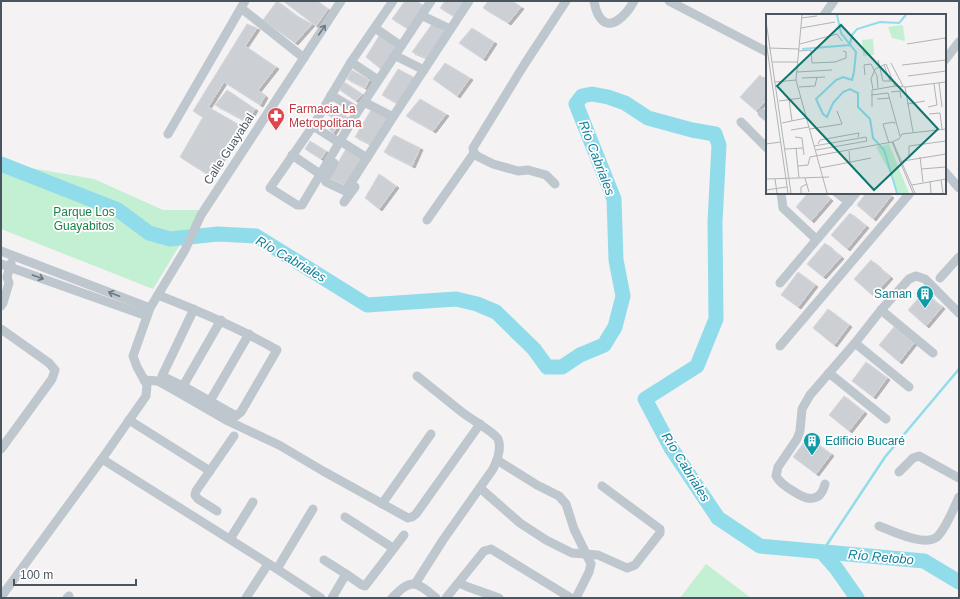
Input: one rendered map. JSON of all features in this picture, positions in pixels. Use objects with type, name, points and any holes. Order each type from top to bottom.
[{"type":"street","name":"Calle Guayabal","points":[[144,380],[137,367],[134,356],[148,312],[185,250],[201,215],[341,1]]},
{"type":"street","points":[[393,1],[351,62],[313,126],[270,188],[297,205],[302,205],[320,174],[342,144],[398,56],[426,17],[431,2]]},
{"type":"street","points":[[431,2],[358,111],[325,179],[326,182],[342,191],[347,190],[469,1]]},
{"type":"street","points":[[344,202],[370,163],[418,84],[474,1]]},
{"type":"street","points":[[427,220],[474,153],[473,148],[524,65],[566,1]]},
{"type":"street","points":[[594,1],[598,15],[602,21],[606,24],[611,24],[616,22],[624,15],[634,1]]},
{"type":"street","points":[[669,1],[766,51]]},
{"type":"street","points":[[825,14],[834,1]]},
{"type":"street","points":[[168,134],[243,5],[304,58]]},
{"type":"street","points":[[426,17],[450,30]]},
{"type":"street","points":[[375,28],[401,46]]},
{"type":"street","points":[[946,59],[959,42]]},
{"type":"street","points":[[398,56],[424,70]]},
{"type":"street","points":[[351,62],[378,80]]},
{"type":"street","points":[[331,95],[358,111]]},
{"type":"street","points":[[368,104],[393,117]]},
{"type":"street","points":[[741,122],[763,138]]},
{"type":"street","points":[[313,126],[367,158]]},
{"type":"street","points":[[474,153],[493,164],[518,171],[528,170],[546,175],[555,184]]},
{"type":"street","points":[[292,155],[320,174]]},
{"type":"street","points":[[946,173],[959,188]]},
{"type":"street","points":[[781,194],[783,208],[816,239]]},
{"type":"street","points":[[838,194],[848,202]]},
{"type":"street","points":[[780,283],[855,194]]},
{"type":"street","points":[[780,346],[909,194]]},
{"type":"street","points":[[1,251],[148,312]]},
{"type":"street","points":[[1,306],[9,283],[4,278],[5,266],[14,256]]},
{"type":"street","points":[[940,278],[959,257]]},
{"type":"street","points":[[5,266],[148,312]]},
{"type":"street","points":[[825,484],[824,490],[817,497],[810,499],[805,498],[782,484],[778,480],[776,472],[797,439],[800,431],[802,409],[810,395],[856,343],[881,310],[909,279],[916,276],[925,280],[959,313]]},
{"type":"street","points":[[158,295],[194,309],[221,320],[277,350],[236,416],[162,376],[194,309]]},
{"type":"street","points":[[881,310],[934,353]]},
{"type":"street","points":[[183,386],[221,320]]},
{"type":"street","points":[[1,329],[49,363],[55,370],[52,379],[1,449]]},
{"type":"street","points":[[210,401],[249,334]]},
{"type":"street","points":[[856,343],[909,387]]},
{"type":"street","points":[[829,373],[886,419]]},
{"type":"street","points":[[415,584],[443,540],[493,469],[497,460],[499,447],[498,440],[495,435],[417,376]]},
{"type":"street","points":[[1,597],[146,396],[147,385],[144,380]]},
{"type":"street","points":[[144,380],[154,380],[176,391],[228,421],[279,445],[408,518],[414,516],[480,424]]},
{"type":"street","points":[[129,420],[210,470]]},
{"type":"street","points":[[382,504],[431,434]]},
{"type":"street","points":[[217,511],[198,499],[196,491],[234,436]]},
{"type":"street","points":[[899,472],[913,458],[919,456],[958,475]]},
{"type":"street","points":[[102,459],[321,598]]},
{"type":"street","points":[[497,460],[536,485],[562,498],[566,504],[574,529],[591,564],[576,598]]},
{"type":"street","points":[[480,488],[520,523],[539,536],[576,554],[604,557],[627,568],[631,567],[635,565],[660,532],[659,528],[602,486]]},
{"type":"street","points":[[879,526],[918,540],[930,541],[938,536],[959,497]]},
{"type":"street","points":[[230,539],[253,502]]},
{"type":"street","points":[[277,569],[313,509]]},
{"type":"street","points":[[345,517],[393,548]]},
{"type":"street","points":[[324,560],[365,586],[404,535]]},
{"type":"street","points":[[446,598],[484,551],[491,549],[571,598]]},
{"type":"street","points":[[246,598],[268,564]]},
{"type":"street","points":[[332,598],[346,574]]},
{"type":"street","points":[[459,583],[499,598]]},
{"type":"street","points":[[392,598],[402,588],[409,584],[415,584],[426,589],[436,598]]},
{"type":"green space","name":"Parque Los Guayabitos","points":[[1,163],[94,179],[163,210],[201,210],[153,289],[1,229]]},
{"type":"green space","points":[[706,564],[751,598],[680,598]]},
{"type":"building","points":[[277,1],[297,16],[312,24],[295,43],[263,20]]},
{"type":"building","points":[[283,1],[317,1],[328,9],[316,26]]},
{"type":"building","points":[[405,1],[416,1],[426,7],[408,29],[392,19]]},
{"type":"building","points":[[445,1],[465,1],[455,17],[440,8]]},
{"type":"building","points":[[488,1],[512,1],[521,7],[508,23],[483,8]]},
{"type":"building","points":[[247,24],[257,28],[245,46],[276,67],[258,90],[265,96],[260,105],[224,82],[208,107],[243,127],[210,176],[180,157],[203,117],[193,111]]},
{"type":"building","points":[[432,24],[444,32],[427,58],[412,52]]},
{"type":"building","points":[[472,28],[494,42],[483,59],[459,43]]},
{"type":"building","points":[[379,36],[397,49],[382,70],[366,57]]},
{"type":"building","points":[[445,63],[470,78],[457,96],[433,79]]},
{"type":"building","points":[[398,69],[415,78],[398,104],[382,95]]},
{"type":"building","points":[[352,70],[369,80],[365,88],[347,79]]},
{"type":"building","points":[[760,75],[766,81],[766,100],[756,111],[740,97]]},
{"type":"building","points":[[344,82],[362,94],[356,101],[340,90]]},
{"type":"building","points":[[227,90],[255,109],[247,122],[215,105]]},
{"type":"building","points":[[420,99],[446,114],[433,131],[406,116]]},
{"type":"building","points":[[332,106],[347,117],[342,125],[327,114]]},
{"type":"building","points":[[371,110],[388,119],[372,145],[355,137]]},
{"type":"building","points":[[329,119],[338,125],[333,133],[325,125]]},
{"type":"building","points":[[394,135],[420,148],[412,166],[384,152]]},
{"type":"building","points":[[310,141],[326,151],[321,159],[305,149]]},
{"type":"building","points":[[346,149],[363,160],[346,186],[329,178]]},
{"type":"building","points":[[379,174],[396,186],[379,209],[365,198]]},
{"type":"building","points":[[807,194],[824,194],[830,199],[811,221],[796,207]]},
{"type":"building","points":[[865,194],[888,194],[891,196],[873,219],[857,205]]},
{"type":"building","points":[[850,213],[866,226],[847,249],[831,235]]},
{"type":"building","points":[[825,243],[841,257],[823,277],[807,264]]},
{"type":"building","points":[[871,260],[890,277],[873,296],[854,279]]},
{"type":"building","points":[[798,272],[815,285],[798,307],[781,295]]},
{"type":"building","name":"Saman","points":[[924,292],[942,307],[926,326],[908,310]]},
{"type":"building","points":[[828,309],[849,325],[834,345],[813,328]]},
{"type":"building","points":[[894,327],[914,343],[899,362],[879,345]]},
{"type":"building","points":[[866,362],[887,378],[873,397],[852,381]]},
{"type":"building","points":[[844,396],[864,412],[849,431],[829,415]]},
{"type":"building","name":"Edificio Bucaré","points":[[808,437],[831,454],[816,474],[793,457]]},
{"type":"waterway","name":"Río Cabriales","points":[[1,164],[118,210],[149,233],[170,239],[218,234],[256,236],[367,305],[456,299],[477,304],[496,312],[534,349],[547,367],[562,367],[580,355],[604,345],[615,327],[623,296],[616,260],[614,199],[576,104],[582,96],[592,94],[608,97],[625,103],[648,118],[692,130],[715,134],[719,145],[715,222],[716,319],[697,366],[645,399],[671,448],[718,518],[760,546],[924,561],[959,582]]},
{"type":"waterway","points":[[822,552],[885,457],[959,369]]},
{"type":"waterway","name":"Río Cabriales","points":[[822,552],[836,568],[857,598]]},
{"type":"place","name":"Farmacia La Metropolitana","points":[[276,131]]},
{"type":"place","name":"Saman","points":[[925,309]]},
{"type":"place","name":"Edificio Bucaré","points":[[812,456]]},
{"type":"water label","name":"Río Retobo","points":[[881,557]]}]
